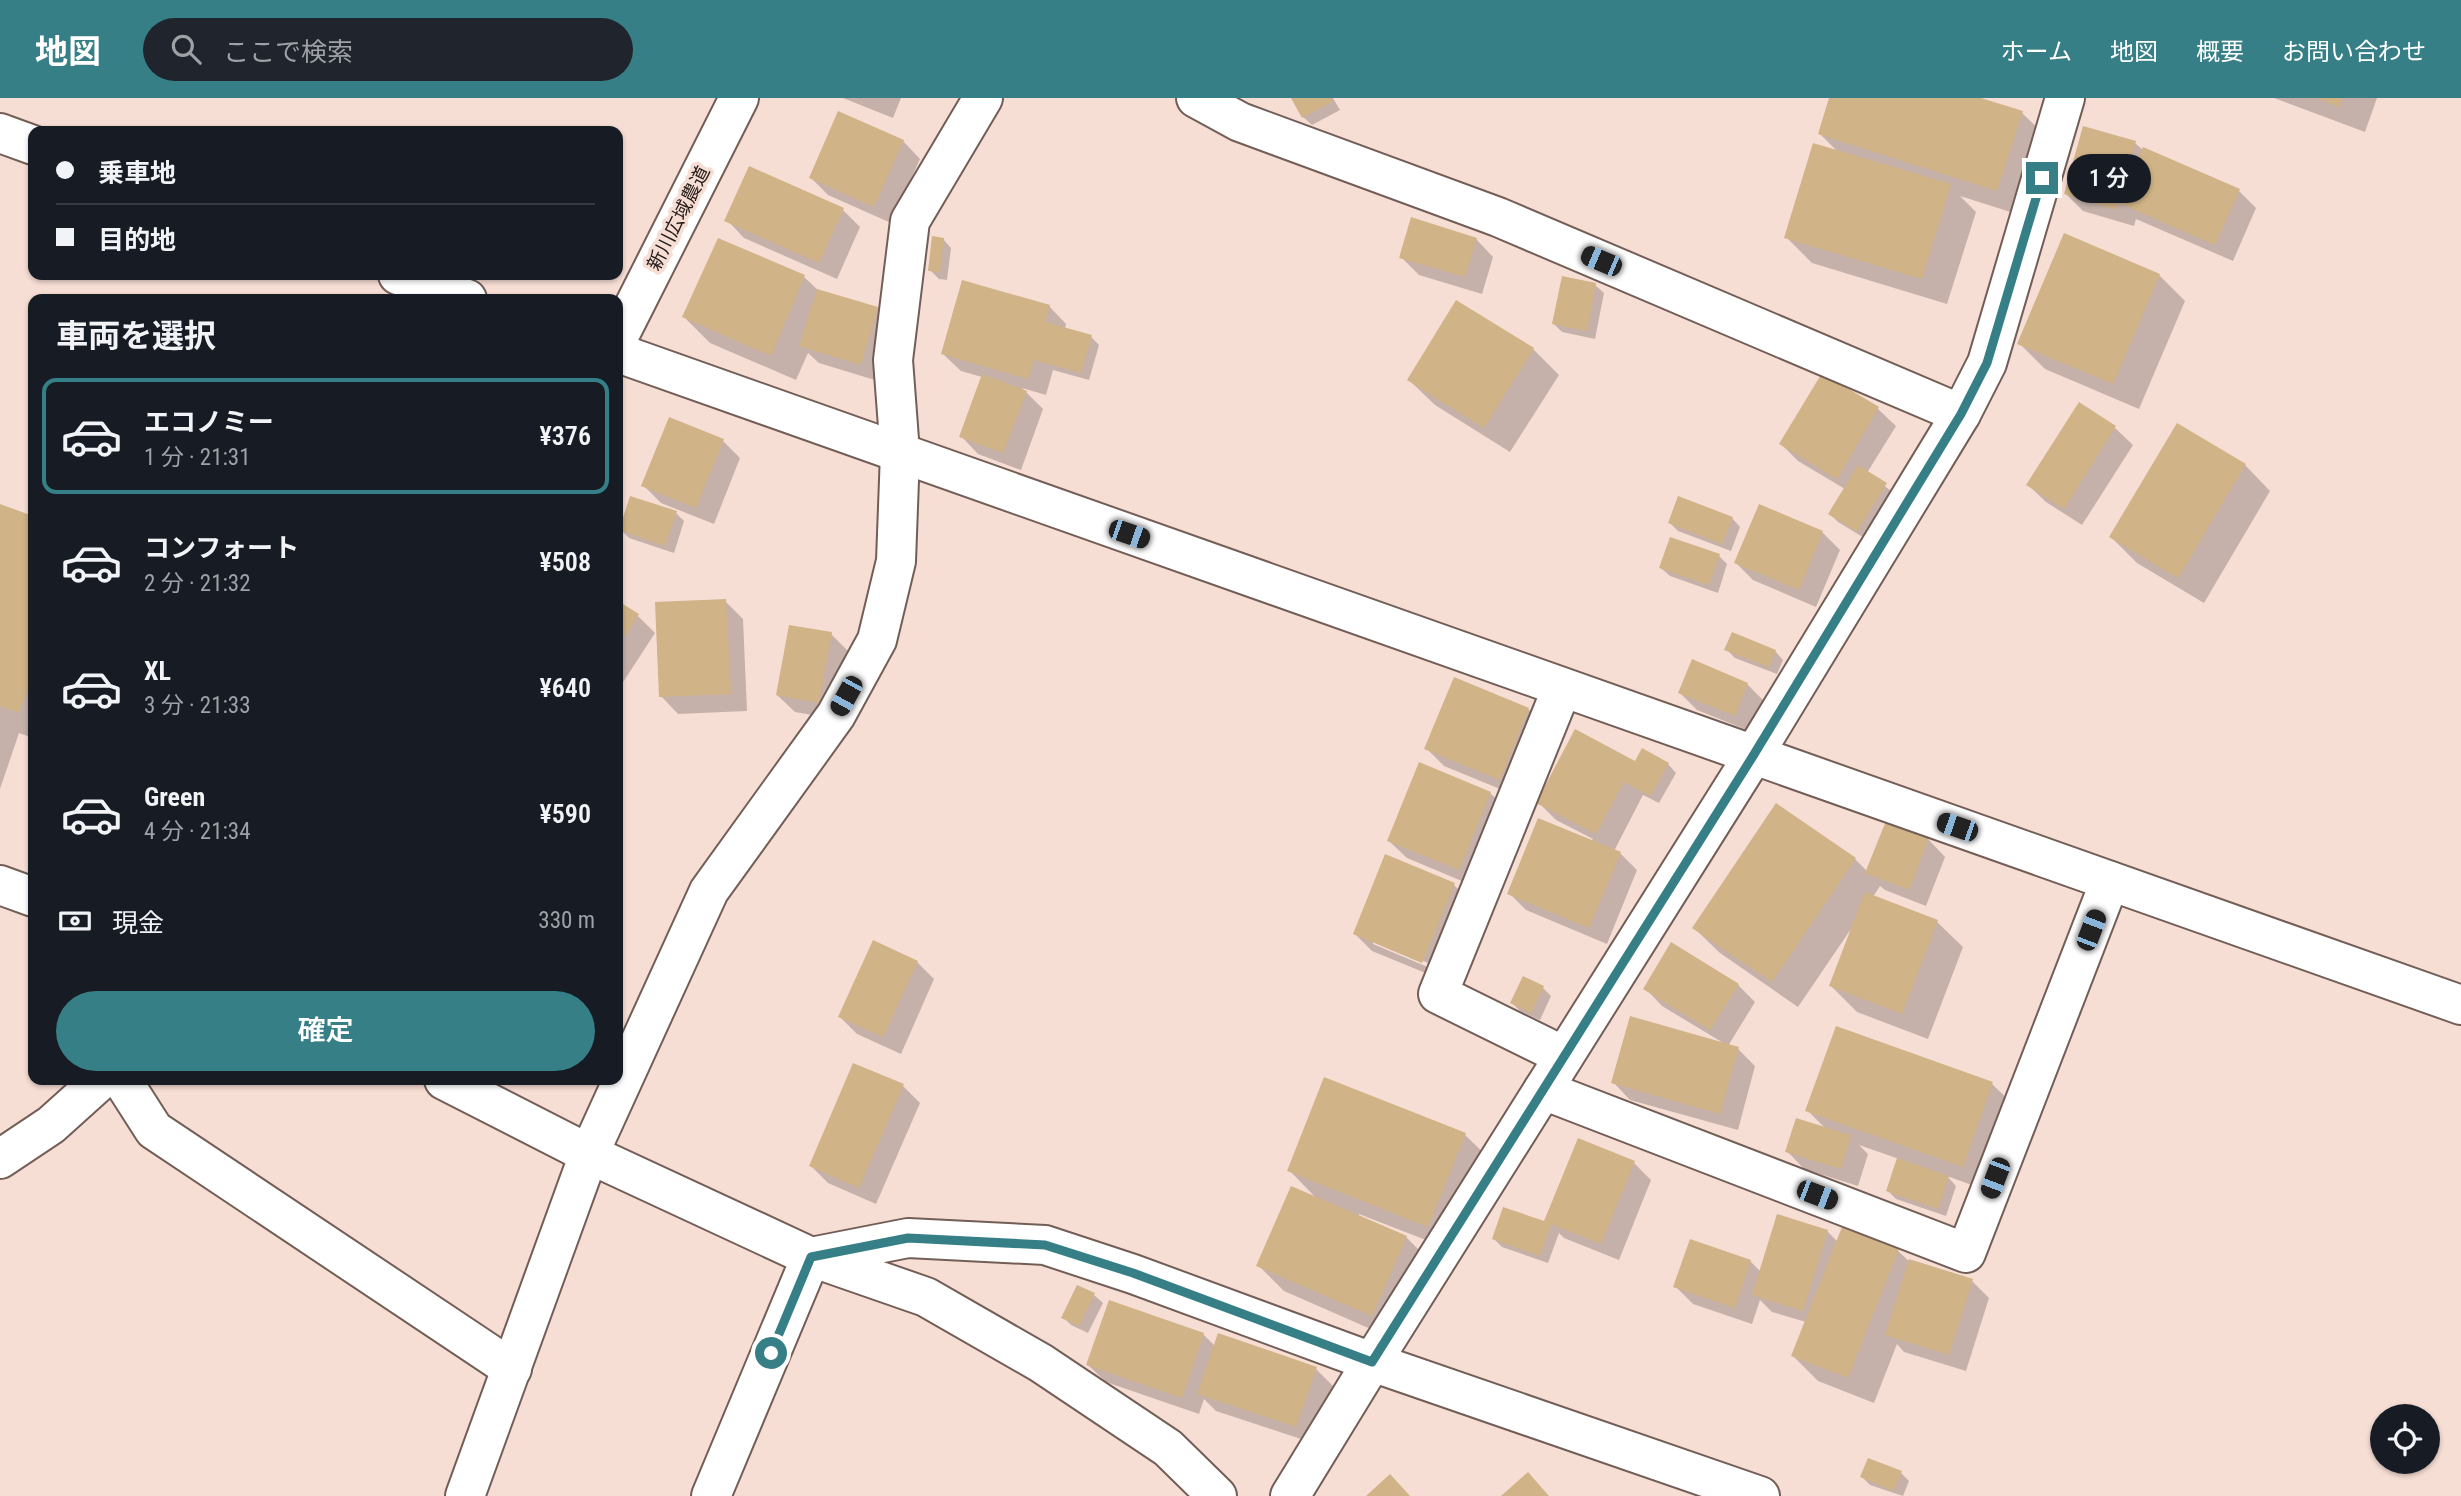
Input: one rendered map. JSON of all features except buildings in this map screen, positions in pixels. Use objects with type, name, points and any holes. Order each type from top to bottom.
[{"type":"street","name":"新川広域農道","points":[[623,328],[738,98]]},
{"type":"street","points":[[623,1079],[709,891],[836,715],[877,640],[896,561],[900,453],[893,360],[910,221],[983,98]]},
{"type":"street","points":[[1196,98],[1240,122],[1498,217],[1961,414]]},
{"type":"street","points":[[1290,1496],[1753,756],[1961,414],[1987,363],[2065,98]]},
{"type":"street","points":[[0,133],[28,143]]},
{"type":"street","points":[[412,280],[453,294]]},
{"type":"street","points":[[623,355],[2461,1004]]},
{"type":"street","points":[[1562,688],[1438,994],[1564,1056]]},
{"type":"street","points":[[1543,1090],[1966,1252],[2110,881]]},
{"type":"street","points":[[0,885],[28,895]]},
{"type":"street","points":[[0,1159],[51,1125],[95,1085]]},
{"type":"street","points":[[125,1085],[154,1130],[512,1368]]},
{"type":"street","points":[[454,1085],[589,1154],[811,1257],[926,1297],[1041,1363],[1168,1448],[1217,1496]]},
{"type":"street","points":[[465,1496],[589,1154],[620,1085]]},
{"type":"street","points":[[811,1257],[908,1238],[1045,1245],[1133,1273],[1372,1362],[1760,1496]]},
{"type":"street","points":[[711,1496],[811,1257]]},
{"type":"route","points":[[771,1353],[811,1257],[908,1238],[1045,1245],[1133,1273],[1372,1362],[1753,756],[1961,414],[1987,363],[2042,178]]}]
